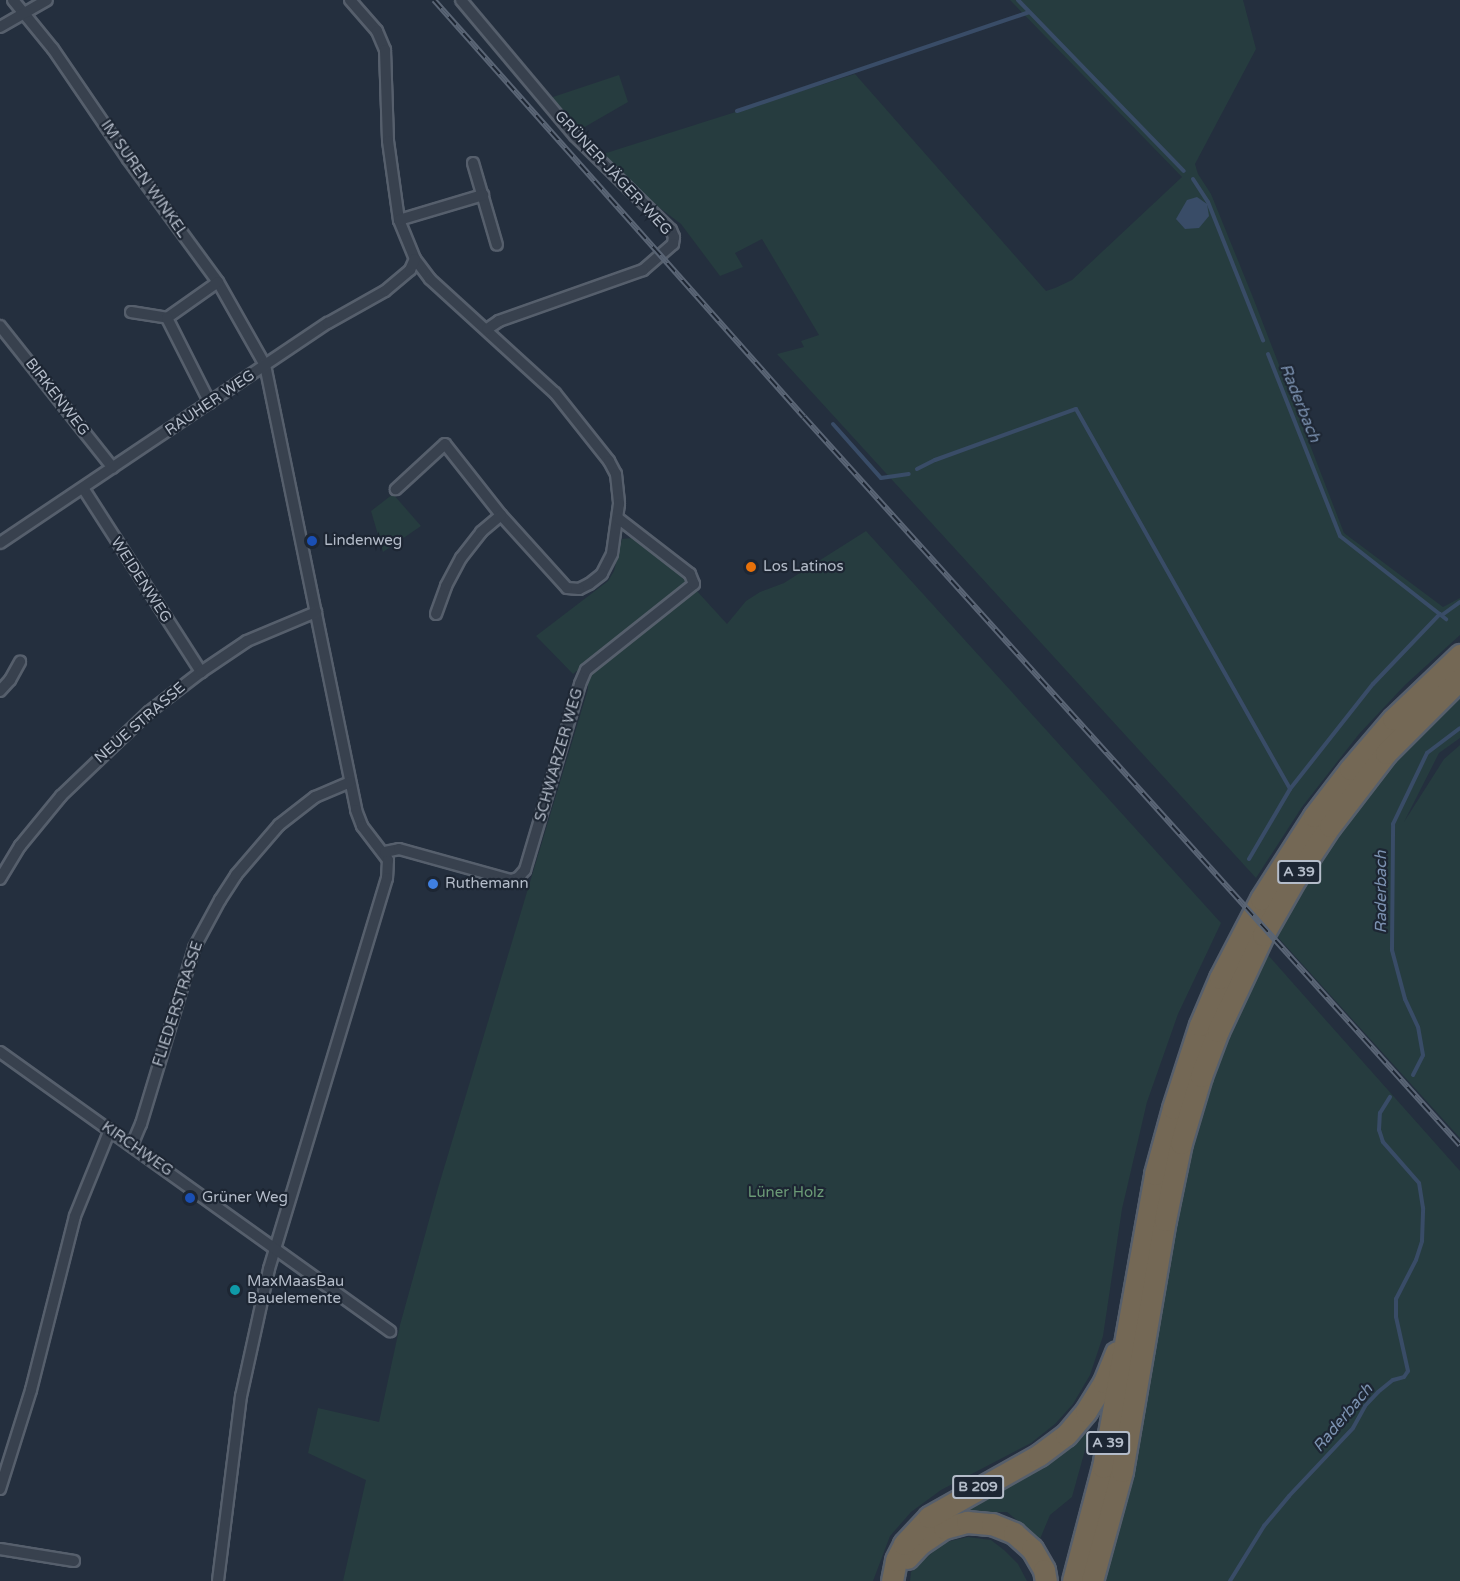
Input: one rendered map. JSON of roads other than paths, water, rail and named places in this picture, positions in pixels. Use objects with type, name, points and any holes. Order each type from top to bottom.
[{"type":"highway","name":"A 39","points":[[1073,1581],[1103,1467],[1147,1216],[1164,1139],[1184,1071],[1220,978],[1278,870],[1320,808],[1393,719],[1460,655]]},
{"type":"highway","name":"A 39","points":[[1092,1581],[1122,1471],[1165,1220],[1181,1143],[1201,1076],[1218,1031],[1263,935],[1324,834],[1386,753],[1460,679]]},
{"type":"highway","name":"B 209","points":[[892,1581],[896,1560],[904,1544],[928,1517],[1039,1455],[1066,1435],[1086,1411],[1104,1382],[1132,1304]]},
{"type":"highway","points":[[892,1581],[907,1557],[920,1544],[944,1528],[967,1522],[992,1524],[1014,1533],[1032,1549],[1044,1570],[1046,1581]]},
{"type":"street","name":"IM SUREN WINKEL","points":[[13,0],[53,49],[128,159],[218,282],[265,365]]},
{"type":"street","points":[[0,27],[47,0]]},
{"type":"street","points":[[350,0],[376,31],[385,50],[388,141],[399,220],[415,259],[430,279],[555,393],[609,461],[616,474],[619,490],[619,519],[612,554],[602,574],[579,589],[567,588],[501,515],[445,444],[396,489]]},
{"type":"street","name":"GRÜNER-JÄGER-WEG","points":[[460,0],[574,136],[671,230],[674,237],[674,244],[643,270],[499,321],[487,329]]},
{"type":"street","points":[[473,163],[497,245]]},
{"type":"street","points":[[399,220],[483,195]]},
{"type":"street","name":"RAUHER WEG","points":[[0,543],[328,323],[385,291],[410,270],[415,259]]},
{"type":"street","points":[[131,312],[167,318],[218,282]]},
{"type":"street","points":[[167,318],[210,403]]},
{"type":"street","name":"BIRKENWEG","points":[[0,326],[113,468]]},
{"type":"street","points":[[218,1581],[240,1402],[275,1247],[387,878],[388,860],[385,852],[362,826],[350,782],[265,365]]},
{"type":"street","name":"WEIDENWEG","points":[[83,488],[201,672]]},
{"type":"street","points":[[436,614],[446,586],[460,558],[481,532],[501,515]]},
{"type":"street","name":"SCHWARZER WEG","points":[[385,852],[399,849],[511,879],[518,878],[525,870],[586,670],[694,585],[690,574],[619,519]]},
{"type":"street","name":"NEUE STRASSE","points":[[0,879],[20,846],[67,790],[149,712],[201,672],[257,636],[316,612]]},
{"type":"street","points":[[0,691],[10,680],[20,662]]},
{"type":"street","name":"FLIEDERSTRASSE","points":[[132,1145],[141,1124],[194,948],[220,900],[236,875],[279,825],[315,797],[350,782]]},
{"type":"street","name":"KIRCHWEG","points":[[0,1052],[390,1331]]},
{"type":"street","points":[[0,1489],[31,1390],[68,1238],[110,1130]]},
{"type":"street","points":[[0,1549],[74,1561]]},
{"type":"water","points":[[1197,197],[1207,204],[1209,216],[1199,228],[1185,229],[1176,219],[1187,200]]},
{"type":"waterway","name":"Raderbach","points":[[1018,0],[1184,171]]},
{"type":"waterway","points":[[737,111],[1029,12]]},
{"type":"waterway","name":"Raderbach","points":[[1193,179],[1208,202],[1263,340]]},
{"type":"waterway","name":"Raderbach","points":[[1268,354],[1340,536],[1446,619]]},
{"type":"waterway","points":[[917,469],[935,460],[1076,409],[1290,789],[1373,684],[1440,614]]},
{"type":"waterway","points":[[833,424],[881,478],[909,474]]},
{"type":"waterway","points":[[1442,615],[1460,602]]},
{"type":"waterway","name":"Raderbach","points":[[1413,1075],[1423,1055],[1418,1027],[1405,999],[1392,950],[1393,824],[1427,753],[1460,728]]},
{"type":"waterway","points":[[1249,859],[1290,789]]},
{"type":"waterway","name":"Raderbach","points":[[1230,1581],[1264,1526],[1353,1428],[1365,1406],[1378,1392],[1393,1380],[1404,1377],[1408,1371],[1396,1317],[1396,1299],[1416,1260],[1422,1241],[1423,1208],[1419,1183],[1383,1142],[1379,1130],[1380,1113],[1390,1097]]},
{"type":"railway","points":[[434,0],[804,417],[1460,1145]]},
{"type":"place","name":"Lindenweg","points":[[312,541]]},
{"type":"place","name":"Los Latinos","points":[[751,567]]},
{"type":"place","name":"Ruthemann","points":[[433,884]]},
{"type":"place","name":"Grüner Weg","points":[[190,1198]]},
{"type":"place","name":"MaxMaasBau Bauelemente","points":[[235,1290]]},
{"type":"park label","name":"Lüner Holz","points":[[786,1193]]}]
